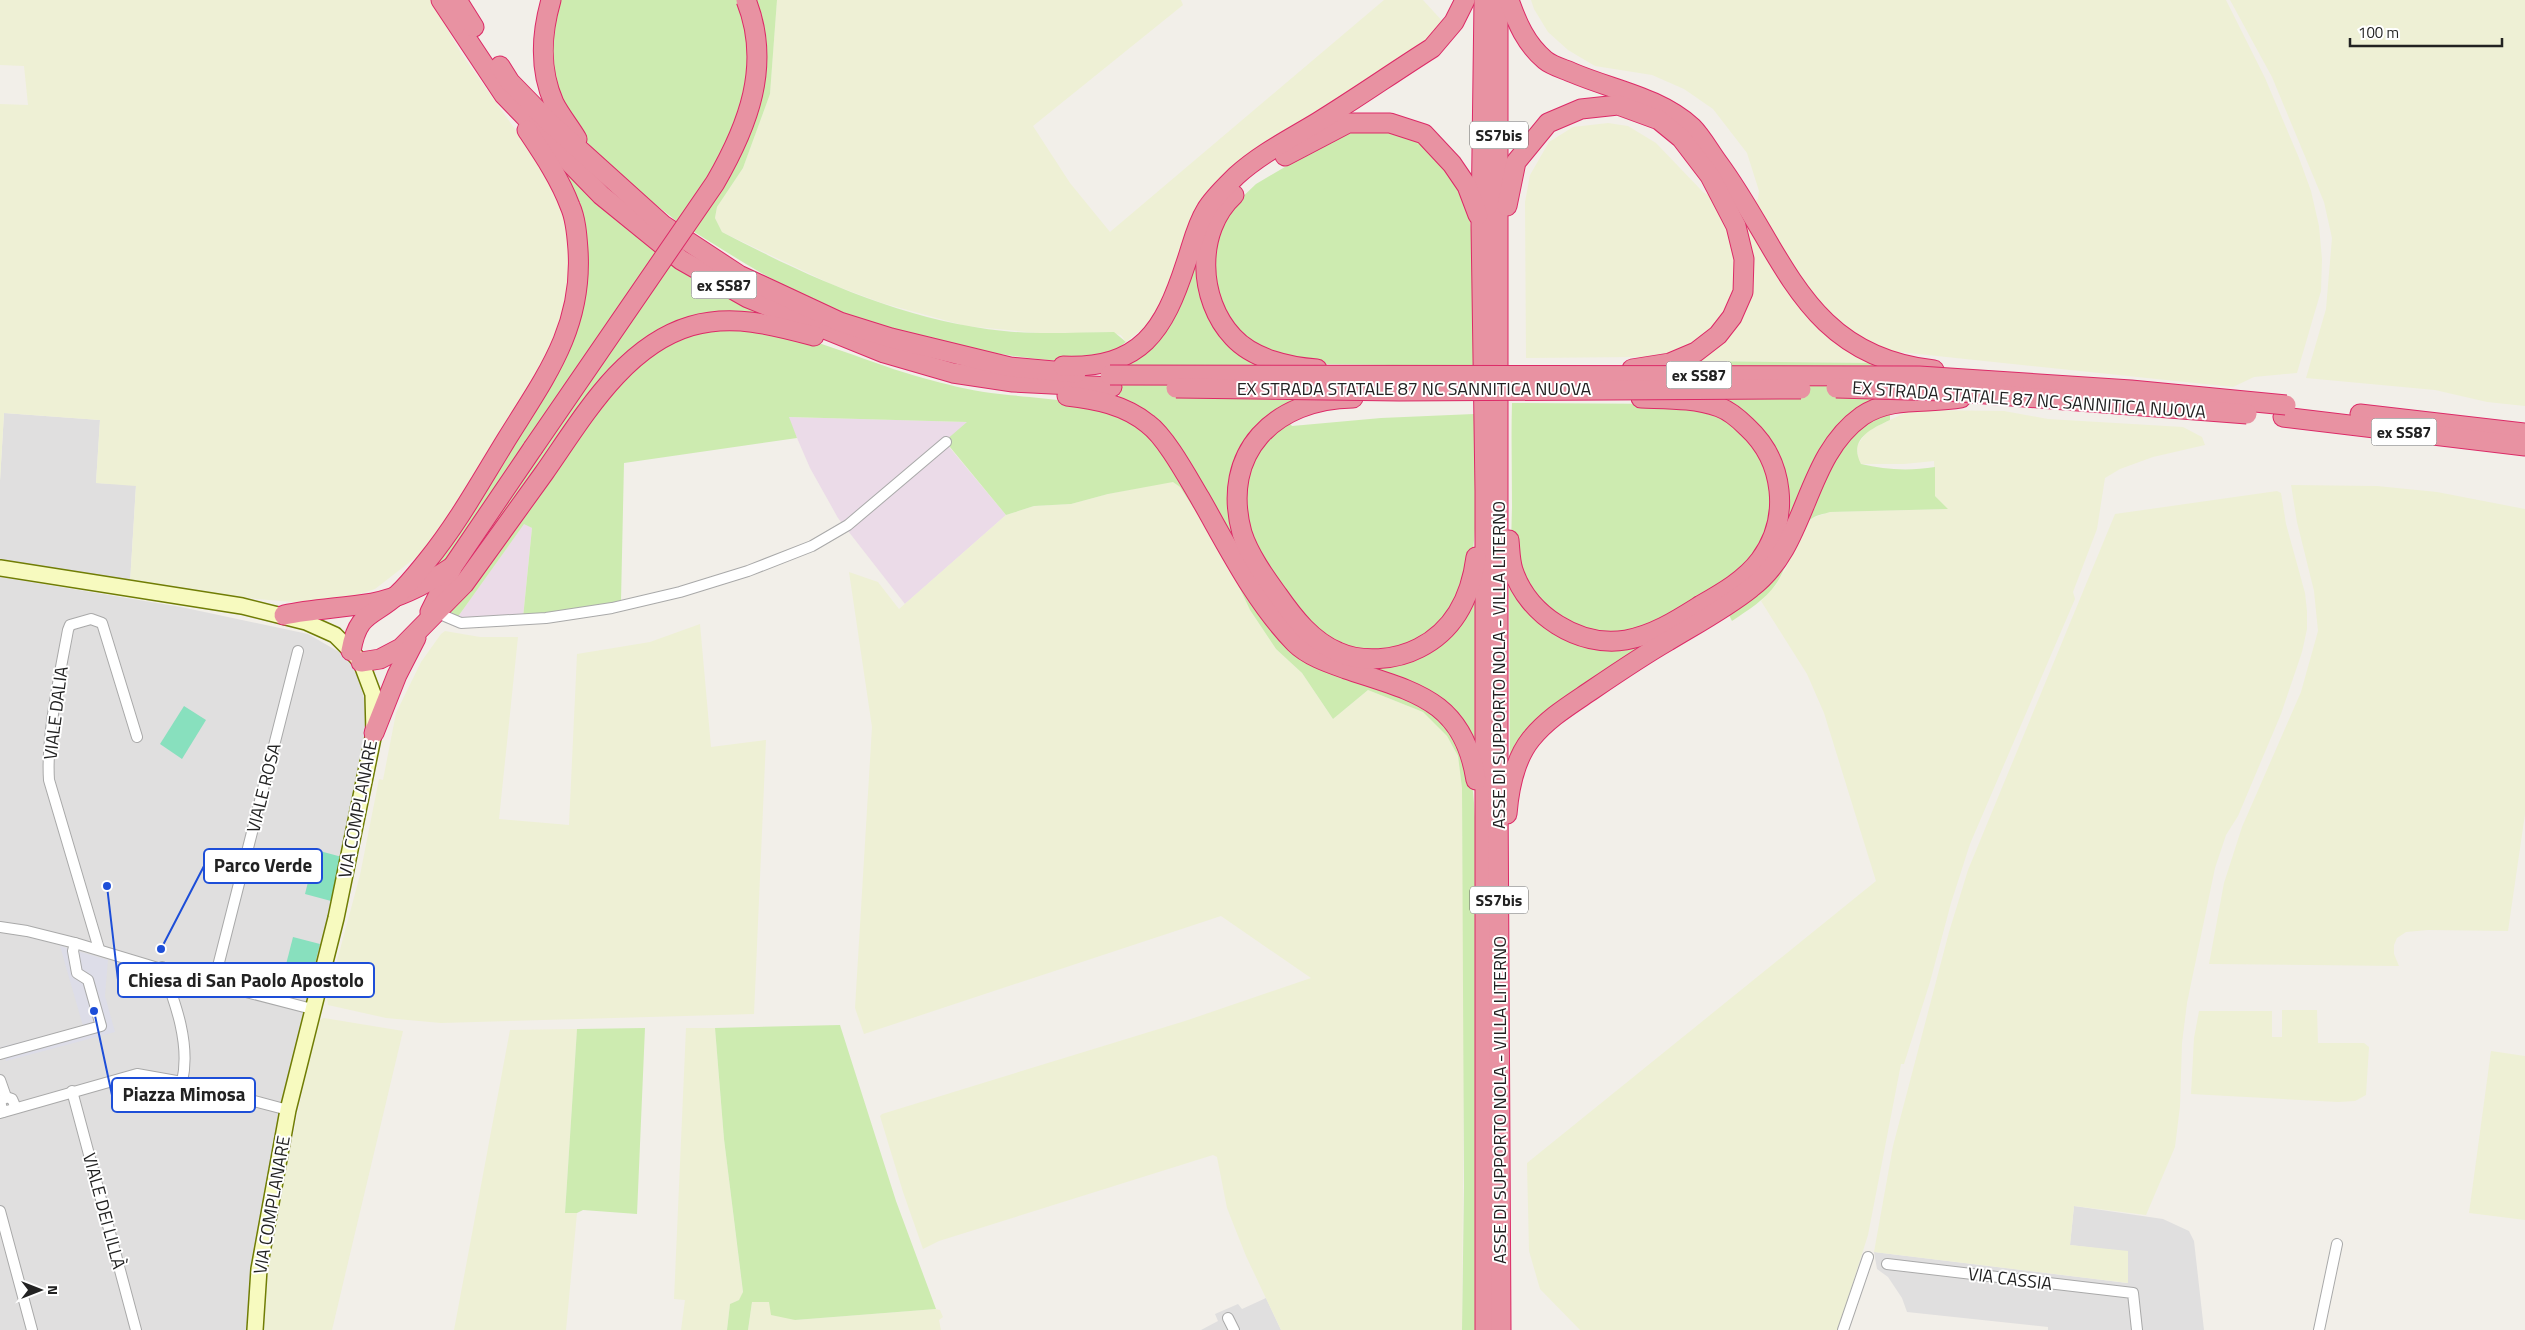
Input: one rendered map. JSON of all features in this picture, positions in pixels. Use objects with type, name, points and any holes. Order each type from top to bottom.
[{"type":"highway","name":"EX STRADA STATALE 87 NC SANNITICA NUOVA","points":[[441,0],[504,95],[601,195],[680,260],[748,298],[884,354],[953,373],[1011,374],[1112,381],[1399,390],[1991,387],[2132,390],[2525,446]]},
{"type":"highway","name":"EX STRADA STATALE 87 NC SANNITICA NUOVA","points":[[457,0],[510,82],[591,162],[663,225],[739,275],[840,322],[1011,374]]},
{"type":"highway","points":[[550,0],[543,30],[544,73],[554,104],[591,162]]},
{"type":"highway","points":[[374,733],[398,675],[453,566],[715,184],[738,139],[752,101],[758,63],[758,40],[746,0]]},
{"type":"highway","points":[[1351,375],[1289,365],[1252,350],[1233,337],[1214,308],[1208,286],[1205,262],[1208,241],[1215,220],[1230,199],[1290,146],[1432,48],[1454,22],[1465,0]]},
{"type":"highway","name":"ASSE DI SUPPORTO NOLA - VILLA LITERNO","points":[[1484,0],[1481,225],[1485,491],[1485,1330]]},
{"type":"highway","name":"ASSE DI SUPPORTO NOLA - VILLA LITERNO","points":[[1498,0],[1501,1330]]},
{"type":"highway","points":[[1509,0],[1520,31],[1546,61],[1598,84],[1642,98],[1670,110],[1693,128],[1722,180],[1797,291],[1824,322],[1850,344],[1872,355],[1917,369],[1967,374],[1991,387]]},
{"type":"highway","points":[[504,95],[550,166],[571,206],[577,237],[580,278],[575,307],[554,363],[452,528],[396,596],[367,615],[354,637],[356,656],[391,654],[464,584],[589,409],[635,358],[671,334],[713,322],[751,322],[884,354]]},
{"type":"highway","points":[[1499,269],[1508,199],[1516,162],[1548,124],[1581,110],[1618,105],[1659,120],[1681,138],[1722,180],[1744,259],[1744,292],[1732,317],[1718,335],[1696,352],[1670,363],[1600,375]]},
{"type":"highway","points":[[1011,374],[1046,394],[1112,381],[1164,320],[1174,301],[1196,231],[1206,210],[1238,175],[1257,160],[1348,122],[1390,122],[1424,134],[1452,164],[1467,186],[1481,225]]},
{"type":"highway","name":"EX STRADA STATALE 87 NC SANNITICA NUOVA","points":[[1112,381],[1351,375],[1919,376],[1991,387]]},
{"type":"highway","points":[[1112,381],[1182,466],[1266,594],[1296,645],[1325,662],[1413,691],[1433,703],[1446,715],[1465,739],[1472,757],[1484,829]]},
{"type":"highway","points":[[1500,471],[1506,498],[1513,569],[1520,586],[1530,601],[1557,625],[1587,638],[1606,641],[1626,640],[1658,631],[1752,588],[1778,560],[1800,521],[1824,459],[1848,428],[1864,415],[1884,407],[1911,401],[1952,400],[1991,387]]},
{"type":"highway","points":[[1399,390],[1358,398],[1333,398],[1292,410],[1263,433],[1246,456],[1237,491],[1238,512],[1243,535],[1266,594],[1293,616],[1313,637],[1338,653],[1380,658],[1413,651],[1428,643],[1451,625],[1470,588],[1485,491]]},
{"type":"highway","points":[[1499,917],[1508,807],[1515,770],[1530,740],[1551,717],[1720,602],[1761,559],[1776,529],[1780,490],[1776,472],[1762,442],[1736,417],[1720,408],[1686,400],[1630,397],[1588,390]]},
{"type":"highway","name":"EX STRADA STATALE 87 NC SANNITICA NUOVA","points":[[2285,411],[2525,432]]},
{"type":"highway","points":[[284,615],[373,603],[424,586],[453,566]]},
{"type":"highway","points":[[396,596],[414,595],[421,600],[424,606],[422,626]]},
{"type":"main road","name":"VIA COMPLANARE","points":[[0,568],[242,606],[284,615],[335,636],[356,656],[373,694],[374,733],[336,918],[288,1110],[259,1269],[255,1330]]},
{"type":"street","points":[[435,612],[461,623],[546,618],[642,601],[680,592],[748,571],[812,546],[848,525],[946,442]]},
{"type":"street","name":"VIALE DALIA","points":[[98,949],[49,772],[57,691],[70,625],[91,618],[102,623],[137,737]]},
{"type":"street","name":"VIALE ROSA","points":[[214,982],[298,652]]},
{"type":"street","points":[[0,927],[28,931],[76,943],[312,1009]]},
{"type":"street","points":[[0,1054],[101,1026],[88,980],[77,973],[73,951],[76,943]]},
{"type":"street","points":[[162,967],[174,1001],[183,1042],[184,1072],[182,1082]]},
{"type":"street","points":[[16,1108],[12,1098],[6,1097],[0,1102],[1,1113],[72,1091],[137,1074],[182,1082],[288,1110]]},
{"type":"street","points":[[0,1080],[6,1097]]},
{"type":"street","name":"VIALE DEI LILLÀ","points":[[72,1091],[136,1330]]},
{"type":"street","points":[[0,1211],[32,1330]]},
{"type":"street","points":[[2319,1330],[2337,1244]]},
{"type":"street","points":[[1843,1330],[1868,1257]]},
{"type":"street","name":"VIA CASSIA","points":[[1887,1264],[2133,1293],[2137,1330]]},
{"type":"street","points":[[1228,1318],[1234,1330]]},
{"type":"shaded area","points":[[4,413],[100,420],[96,483],[136,485],[130,583],[0,563],[0,481]]},
{"type":"shaded area","points":[[788,417],[968,422],[945,442],[1006,515],[905,604],[838,518],[810,468]]},
{"type":"shaded area","points":[[524,523],[532,528],[523,618],[463,620],[457,618]]},
{"type":"shaded area","points":[[0,577],[181,607],[308,634],[346,656],[358,677],[366,705],[365,735],[334,903],[281,1102],[254,1261],[247,1330],[0,1330]]},
{"type":"shaded area","points":[[60,946],[108,960],[105,996],[115,1032],[6,1061],[1,1047],[83,1026]]},
{"type":"shaded area","points":[[2074,1206],[2163,1219],[2189,1231],[2194,1241],[2204,1330],[2048,1330],[2048,1327],[1907,1312],[1902,1298],[1888,1277],[1877,1269],[1874,1252],[2127,1283],[2128,1252],[2070,1245]]},
{"type":"shaded area","points":[[1266,1298],[1281,1330],[1201,1330],[1218,1321],[1215,1314],[1238,1304],[1242,1309]]},
{"type":"green space","points":[[0,0],[431,0],[461,53],[546,173],[560,206],[569,237],[569,296],[559,331],[542,368],[428,548],[375,589],[345,599],[303,603],[191,593],[130,583],[136,486],[96,483],[100,420],[4,413],[0,481],[0,104],[28,105],[24,66],[0,65]]},
{"type":"green space","points":[[557,0],[738,0],[752,44],[743,109],[716,167],[679,223],[621,177],[596,154],[564,111],[548,61]]},
{"type":"green space","points":[[755,0],[777,0],[770,94],[743,168],[717,207],[715,218],[722,232],[824,281],[859,295],[931,318],[967,326],[1004,331],[1046,333],[1114,332],[1126,342],[1108,356],[1093,360],[1070,361],[1014,356],[934,341],[862,319],[809,298],[764,274],[691,230],[742,140]]},
{"type":"green space","points":[[777,0],[1181,0],[1183,5],[1033,126],[1070,183],[1110,232],[1384,0],[1423,0],[1445,24],[1396,63],[1278,136],[1199,205],[1179,253],[1165,299],[1147,325],[1126,342],[1121,335],[1106,332],[1048,334],[966,326],[882,303],[831,284],[722,232],[715,218],[717,207],[743,168],[770,94]]},
{"type":"green space","points":[[1531,0],[2226,0],[2265,78],[2299,158],[2311,191],[2319,226],[2322,259],[2321,291],[2297,373],[2254,377],[2233,387],[1899,352],[1880,363],[1698,361],[1640,357],[1526,358],[1525,202],[1530,175],[1549,142],[1573,127],[1608,123],[1628,126],[1656,143],[1703,192],[1720,202],[1743,209],[1758,199],[1759,191],[1747,153],[1713,109],[1684,89],[1652,75],[1595,66],[1568,50],[1548,32],[1534,9]]},
{"type":"green space","points":[[2230,0],[2525,0],[2525,406],[2487,402],[2435,390],[2306,378],[2326,309],[2332,238],[2324,202],[2272,77]]},
{"type":"green space","points":[[1377,130],[1406,136],[1429,147],[1446,162],[1458,180],[1466,202],[1471,225],[1475,366],[1312,364],[1311,360],[1276,357],[1275,400],[1304,400],[1280,412],[1292,426],[1381,418],[1474,414],[1476,518],[1467,578],[1462,594],[1450,617],[1432,635],[1405,649],[1375,654],[1359,653],[1330,643],[1318,635],[1305,622],[1274,578],[1265,585],[1291,623],[1316,646],[1347,661],[1370,664],[1392,663],[1414,656],[1434,646],[1451,631],[1464,614],[1473,593],[1477,593],[1477,753],[1466,732],[1439,703],[1407,685],[1342,662],[1314,649],[1286,624],[1262,588],[1253,595],[1281,633],[1307,657],[1337,672],[1399,692],[1418,700],[1436,711],[1451,727],[1467,759],[1472,783],[1477,845],[1477,1330],[1462,1330],[1464,1186],[1462,788],[1458,756],[1447,736],[1423,712],[1368,690],[1333,719],[1302,673],[1276,649],[1250,610],[1225,557],[1180,487],[1173,482],[1108,494],[1071,504],[1034,506],[1006,515],[945,441],[967,422],[789,417],[797,438],[624,463],[621,601],[523,618],[532,528],[524,524],[457,618],[447,615],[579,433],[614,389],[639,364],[669,342],[709,328],[729,326],[753,327],[802,338],[948,385],[991,393],[1058,400],[1092,406],[1120,416],[1126,405],[1119,401],[1119,367],[1151,345],[1165,329],[1183,293],[1203,233],[1212,214],[1224,197],[1233,206],[1256,184],[1329,141],[1351,133]]},
{"type":"green space","points":[[554,162],[771,316],[646,344],[459,579],[441,566],[435,565],[582,300]]},
{"type":"green space","points":[[1698,361],[1880,363],[1890,401],[1890,420],[1869,431],[1859,441],[1857,448],[1861,464],[1879,468],[1898,469],[1935,467],[1935,496],[1948,509],[1830,512],[1811,519],[1800,533],[1776,584],[1756,604],[1732,621],[1723,603],[1564,701],[1542,719],[1510,762],[1509,578],[1512,578],[1525,600],[1540,618],[1557,631],[1576,640],[1596,644],[1618,644],[1641,640],[1665,632],[1721,599],[1716,589],[1660,624],[1640,632],[1619,636],[1598,635],[1578,629],[1560,620],[1543,608],[1519,574],[1513,554],[1511,536],[1512,403],[1674,404],[1674,409],[1705,410],[1704,368],[1682,368]]},
{"type":"green space","points":[[1911,410],[2004,411],[2048,419],[2183,427],[2202,437],[2205,445],[2153,457],[2120,469],[2105,478],[2097,529],[2073,592],[2075,599],[1970,844],[1951,903],[1930,982],[1904,1064],[1901,1064],[1868,1235],[1838,1330],[1580,1330],[1540,1289],[1529,1251],[1527,1163],[1876,881],[1824,713],[1807,674],[1761,601],[1776,585],[1786,568],[1797,539],[1812,518],[1830,512],[1947,509],[1935,496],[1934,461],[1904,464],[1861,464],[1858,458],[1857,446],[1867,431]]},
{"type":"green space","points":[[1173,481],[1180,487],[1225,557],[1250,610],[1276,649],[1302,673],[1333,719],[1368,690],[1423,712],[1447,736],[1458,756],[1462,788],[1464,1021],[1462,1330],[1281,1330],[1246,1256],[1227,1208],[1217,1157],[1213,1155],[939,1241],[923,1249],[903,1192],[880,1116],[882,1114],[1185,1021],[1311,978],[1221,916],[864,1034],[855,1008],[872,727],[849,572],[878,582],[899,609],[1006,515],[1034,506],[1071,504],[1108,494]]},
{"type":"green space","points":[[2291,485],[2377,486],[2437,492],[2525,509],[2525,814],[2508,931],[2428,930],[2406,932],[2397,938],[2394,945],[2394,954],[2399,966],[2209,964],[2224,883],[2242,827],[2301,692],[2318,631],[2314,591],[2297,522]]},
{"type":"green space","points":[[2277,491],[2281,493],[2286,524],[2305,593],[2307,629],[2302,652],[2281,714],[2238,816],[2226,835],[2215,868],[2187,1003],[2182,1043],[2180,1106],[2175,1147],[2146,1215],[2074,1206],[2070,1245],[2128,1251],[2128,1283],[1874,1252],[1893,1146],[1949,932],[1968,870],[2115,514]]},
{"type":"green space","points":[[700,624],[711,747],[766,740],[754,1014],[441,1023],[386,1018],[328,1005],[327,998],[360,875],[379,779],[383,780],[396,713],[421,662],[441,634],[445,631],[480,637],[518,637],[499,819],[569,825],[577,654],[650,642]]},
{"type":"green space","points":[[184,706],[206,720],[182,759],[160,744]]},
{"type":"green space","points":[[316,850],[342,857],[331,901],[305,894]]},
{"type":"green space","points":[[293,937],[320,944],[307,995],[280,988]]},
{"type":"green space","points":[[2282,1010],[2317,1010],[2318,1043],[2364,1043],[2369,1047],[2366,1095],[2355,1101],[2338,1102],[2191,1094],[2194,1038],[2199,1011],[2272,1011],[2272,1037],[2282,1037]]},
{"type":"green space","points":[[324,1018],[403,1031],[332,1330],[262,1330],[268,1271],[281,1195],[316,1024],[318,1020]]},
{"type":"green space","points":[[840,1025],[896,1201],[936,1309],[795,1320],[771,1315],[769,1302],[752,1302],[748,1330],[727,1330],[730,1304],[739,1300],[743,1292],[724,1139],[715,1028]]},
{"type":"green space","points":[[645,1028],[637,1214],[583,1210],[577,1213],[565,1213],[577,1029]]},
{"type":"green space","points":[[686,1028],[715,1028],[724,1139],[743,1293],[739,1300],[730,1304],[727,1330],[681,1330],[685,1300],[674,1299]]},
{"type":"green space","points":[[577,1029],[565,1212],[577,1213],[566,1330],[454,1330],[510,1030]]},
{"type":"green space","points":[[2491,1051],[2525,1056],[2525,1220],[2469,1213]]},
{"type":"green space","points":[[752,1302],[769,1302],[795,1320],[936,1309],[940,1310],[943,1317],[939,1320],[941,1330],[748,1330]]},
{"type":"place","name":"Chiesa di San Paolo Apostolo","points":[[107,886]]},
{"type":"place","name":"Parco Verde","points":[[161,949]]},
{"type":"place","name":"Piazza Mimosa","points":[[94,1011]]}]
